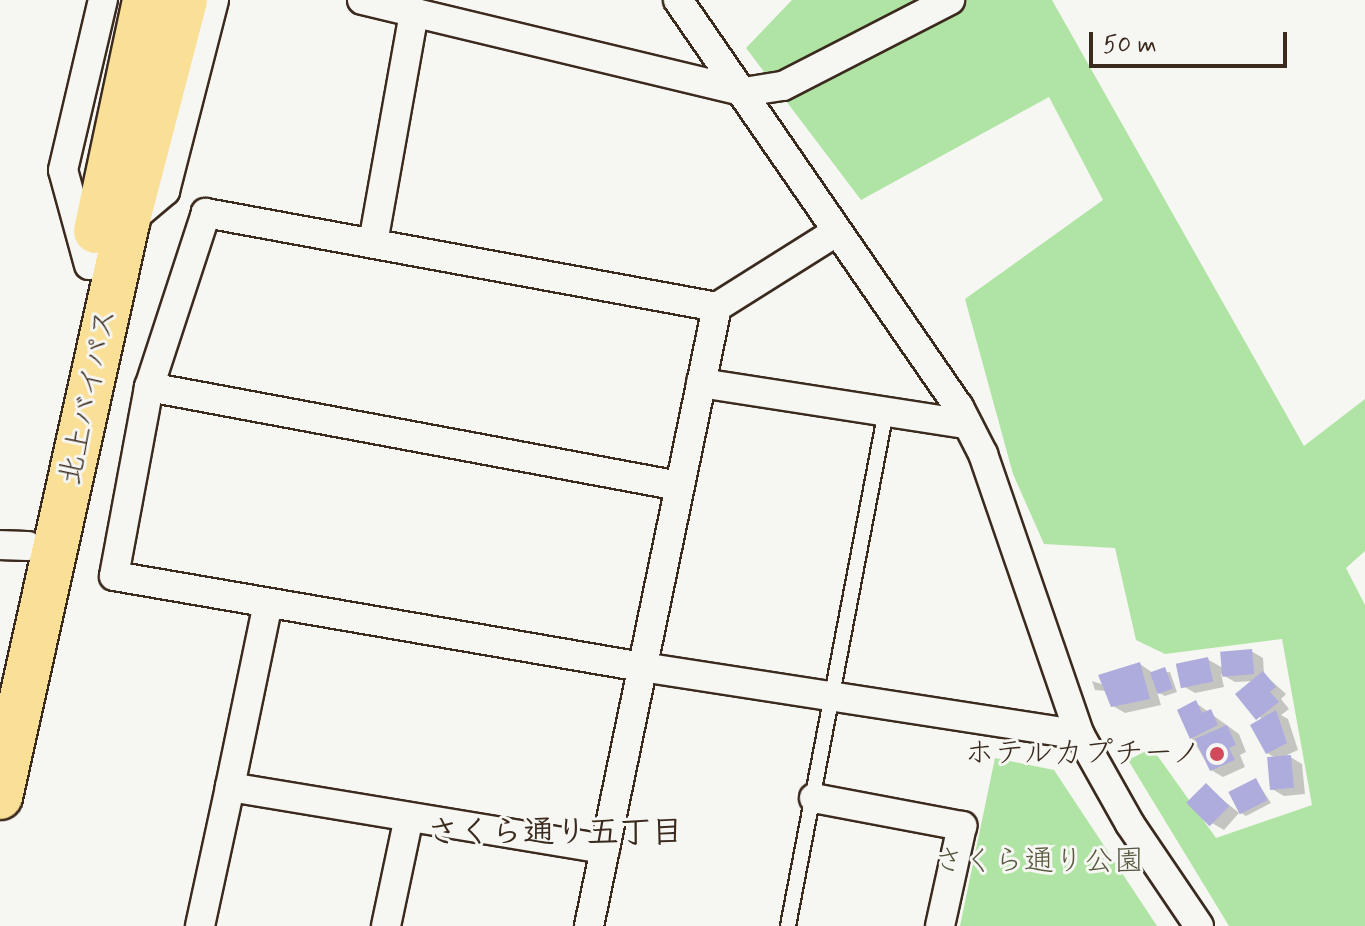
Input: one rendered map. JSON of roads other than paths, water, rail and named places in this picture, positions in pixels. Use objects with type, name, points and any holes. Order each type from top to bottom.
[{"type":"highway","name":"北上バイパス","points":[[0,679],[14,546],[89,265],[145,0]]},
{"type":"highway","name":"北上バイパス","points":[[0,797],[127,223],[185,0]]},
{"type":"street","points":[[127,223],[165,191],[214,0]]},
{"type":"street","points":[[362,0],[744,92],[783,86],[950,0]]},
{"type":"street","points":[[678,0],[744,92],[967,424],[983,454],[1080,735],[1130,824],[1199,926]]},
{"type":"street","points":[[89,265],[63,170],[99,1]]},
{"type":"street","points":[[373,243],[414,12]]},
{"type":"street","points":[[836,232],[717,307],[206,213],[149,387],[114,576],[642,667],[1080,735]]},
{"type":"street","points":[[589,926],[717,307]]},
{"type":"street","points":[[701,383],[967,424]]},
{"type":"street","points":[[149,387],[679,486]]},
{"type":"street","points":[[200,926],[268,603]]},
{"type":"street","points":[[230,787],[605,849]]},
{"type":"street","points":[[814,798],[962,826],[940,926]]},
{"type":"street","points":[[386,926],[409,817]]},
{"type":"lane","points":[[788,926],[835,697],[886,411]]},
{"type":"place","name":"ホテルカプチーノ","points":[[1217,754]]},
{"type":"district","name":"さくら通り五丁目","points":[[555,833]]},
{"type":"park label","name":"さくら通り公園","points":[[1039,862]]}]
